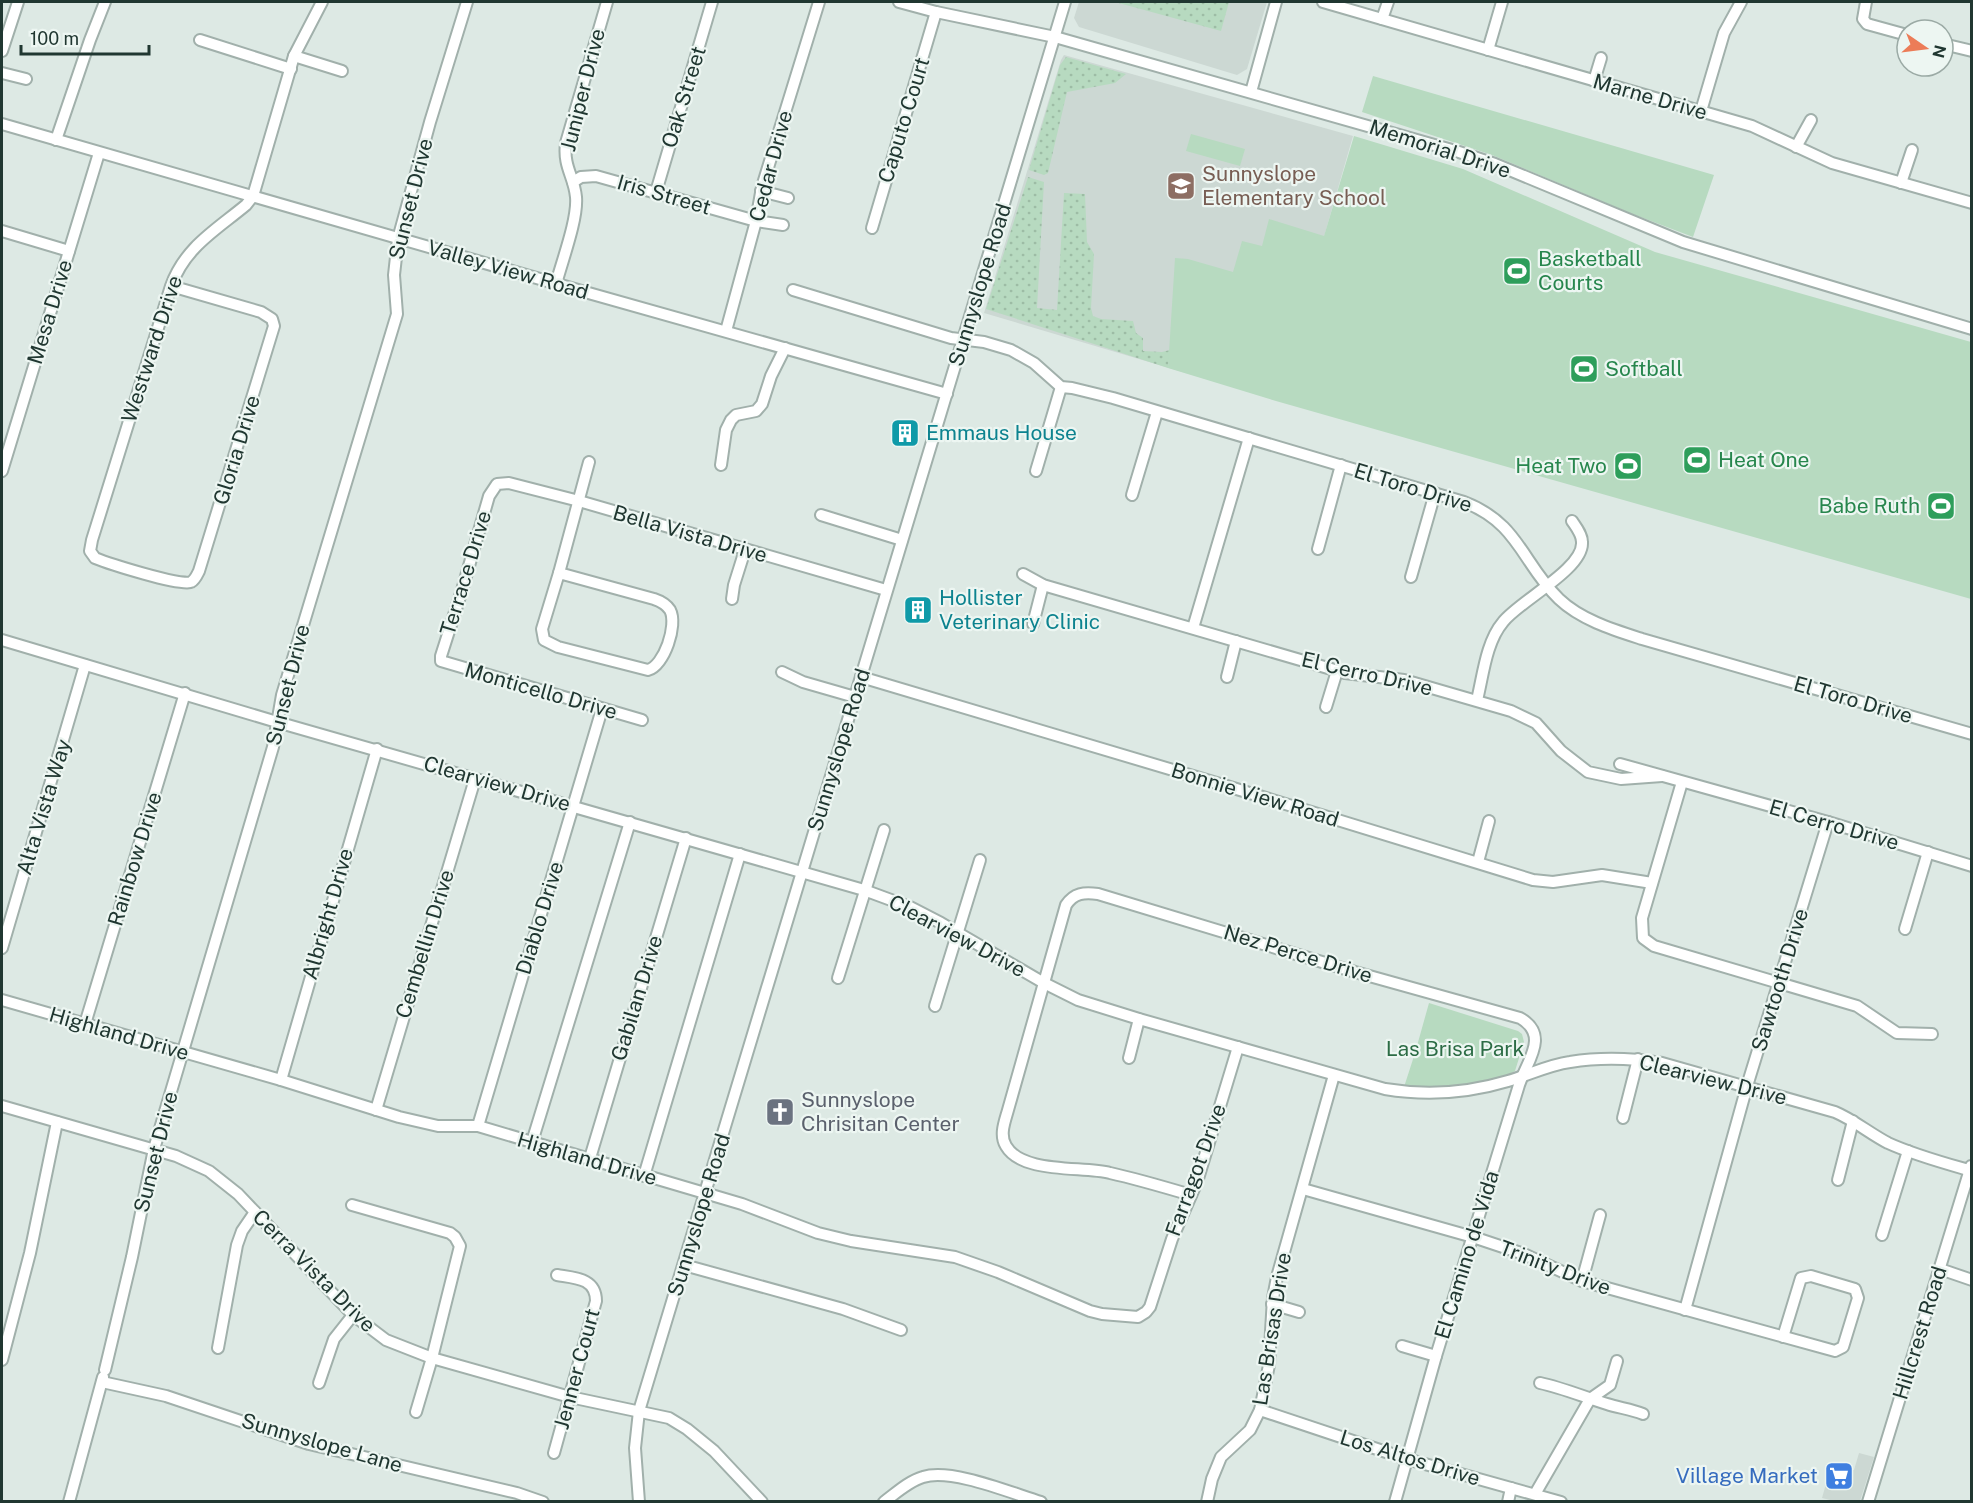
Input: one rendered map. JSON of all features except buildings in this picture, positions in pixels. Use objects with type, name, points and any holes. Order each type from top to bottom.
[{"type":"street","points":[[2,51],[18,2]]},
{"type":"street","points":[[56,140],[105,2]]},
{"type":"street","name":"Westward Drive","points":[[92,556],[90,551],[92,540],[171,286],[190,251],[246,205],[253,196],[294,56],[322,2]]},
{"type":"street","name":"Sunset Drive","points":[[69,1502],[104,1376],[154,1149],[273,747],[282,695],[306,609],[397,314],[394,275],[398,239],[467,2]]},
{"type":"street","name":"Juniper Drive","points":[[556,284],[577,199],[565,164],[566,143],[607,2]]},
{"type":"street","name":"Oak Street","points":[[656,192],[712,2]]},
{"type":"street","name":"Cedar Drive","points":[[726,331],[756,221],[761,191],[819,2]]},
{"type":"street","name":"Memorial Drive","points":[[899,2],[1055,37],[1467,154],[1683,242],[1971,329]]},
{"type":"street","name":"Sunnyslope Road","points":[[639,1502],[635,1448],[639,1411],[947,394],[961,339],[1065,2]]},
{"type":"street","points":[[1251,92],[1276,2]]},
{"type":"street","name":"Marne Drive","points":[[1323,2],[1752,126],[1832,163],[1971,203]]},
{"type":"street","points":[[1382,19],[1388,2]]},
{"type":"street","points":[[1488,50],[1502,2]]},
{"type":"street","points":[[1701,111],[1724,33],[1738,2]]},
{"type":"street","points":[[1866,2],[1863,12],[1865,22],[1874,27],[1895,32]]},
{"type":"street","name":"Caputo Court","points":[[872,228],[936,12]]},
{"type":"street","points":[[200,40],[291,69]]},
{"type":"street","points":[[1955,47],[1971,51]]},
{"type":"street","points":[[294,56],[342,71]]},
{"type":"street","points":[[1594,81],[1601,58]]},
{"type":"street","points":[[2,73],[26,79]]},
{"type":"street","points":[[1796,147],[1811,120]]},
{"type":"street","name":"Valley View Road","points":[[2,124],[947,394]]},
{"type":"street","points":[[1901,183],[1912,150]]},
{"type":"street","name":"Mesa Drive","points":[[2,471],[99,153]]},
{"type":"street","name":"Iris Street","points":[[573,182],[581,177],[596,176],[756,221],[783,225]]},
{"type":"street","points":[[761,191],[788,198]]},
{"type":"street","points":[[2,231],[69,251]]},
{"type":"street","name":"Gloria Drive","points":[[92,556],[168,580],[183,583],[193,580],[199,571],[273,333],[274,323],[268,315],[171,286]]},
{"type":"street","name":"El Toro Drive","points":[[793,290],[900,323],[961,339],[1000,346],[1024,356],[1061,387],[1086,391],[1475,506],[1496,519],[1514,537],[1547,586],[1571,609],[1599,624],[1971,734]]},
{"type":"street","points":[[722,465],[726,430],[736,415],[756,411],[762,404],[771,375],[785,348]]},
{"type":"street","points":[[1036,471],[1061,387]]},
{"type":"street","points":[[1132,495],[1157,412]]},
{"type":"street","points":[[1193,628],[1249,438]]},
{"type":"street","points":[[559,573],[654,599],[666,605],[671,612],[672,625],[666,650],[657,666],[648,670],[558,647],[544,639],[542,629],[589,462]]},
{"type":"street","points":[[1318,549],[1341,465]]},
{"type":"street","name":"Bella Vista Drive","points":[[494,486],[509,483],[579,501],[886,590]]},
{"type":"street","name":"Terrace Drive","points":[[441,661],[489,496],[494,486]]},
{"type":"street","points":[[1411,577],[1435,493]]},
{"type":"street","points":[[821,515],[902,540]]},
{"type":"street","points":[[1477,700],[1491,646],[1498,629],[1509,615],[1568,568],[1579,554],[1582,538],[1572,521]]},
{"type":"street","points":[[732,599],[745,550]]},
{"type":"street","name":"El Cerro Drive","points":[[1023,574],[1043,585],[1337,671],[1404,680],[1477,700],[1528,718],[1542,729],[1561,751],[1588,772],[1621,779],[1662,776]]},
{"type":"street","points":[[1033,624],[1043,585]]},
{"type":"street","name":"Clearview Drive","points":[[2,640],[277,722],[864,890],[910,908],[957,932],[1044,983],[1078,1000],[1140,1020],[1385,1089],[1421,1093],[1472,1090],[1569,1062],[1615,1058],[1638,1059],[1662,1063],[1835,1112],[1854,1120],[1887,1142],[1908,1151],[1971,1169]]},
{"type":"street","points":[[1227,677],[1236,641]]},
{"type":"street","name":"Monticello Drive","points":[[441,661],[642,720]]},
{"type":"street","name":"Alta Vista Way","points":[[2,948],[85,665]]},
{"type":"street","points":[[1326,707],[1337,671]]},
{"type":"street","points":[[782,672],[803,682],[855,696]]},
{"type":"street","name":"Bonnie View Road","points":[[861,677],[1533,880],[1553,882],[1602,875],[1652,883]]},
{"type":"street","name":"Rainbow Drive","points":[[85,1024],[184,693]]},
{"type":"street","name":"Diablo Drive","points":[[478,1126],[602,710]]},
{"type":"street","name":"Albright Drive","points":[[281,1080],[377,749]]},
{"type":"street","name":"El Cerro Drive","points":[[1620,764],[1828,822],[1971,866]]},
{"type":"street","name":"Cembellin Drive","points":[[376,1110],[475,779]]},
{"type":"street","points":[[1682,782],[1642,918],[1643,938],[1654,946],[1862,1008],[1897,1033],[1932,1034]]},
{"type":"street","points":[[1478,862],[1489,821]]},
{"type":"street","points":[[532,1142],[630,822]]},
{"type":"street","name":"Sawtooth Drive","points":[[1685,1310],[1747,1086],[1828,822]]},
{"type":"street","points":[[838,978],[884,830]]},
{"type":"street","name":"Gabilan Drive","points":[[590,1158],[686,838]]},
{"type":"street","points":[[1905,928],[1928,852]]},
{"type":"street","points":[[644,1176],[740,854]]},
{"type":"street","points":[[935,1006],[980,860]]},
{"type":"street","name":"Nez Perce Drive","points":[[1044,983],[1066,905],[1071,898],[1080,894],[1098,894],[1354,972],[1517,1017]]},
{"type":"street","points":[[1044,983],[1004,1126],[1004,1142],[1010,1151],[1042,1166],[1109,1172],[1191,1195]]},
{"type":"street","name":"Highland Drive","points":[[2,1000],[431,1125],[478,1126],[742,1204],[829,1236],[935,1253],[976,1263],[1066,1302],[1102,1314],[1138,1317],[1146,1312],[1155,1292]]},
{"type":"street","name":"El Camino de Vida","points":[[1395,1502],[1436,1356],[1521,1077],[1532,1053],[1535,1036],[1527,1022],[1517,1017]]},
{"type":"street","points":[[1129,1058],[1140,1020]]},
{"type":"street","name":"Farragot Drive","points":[[1155,1292],[1172,1239],[1205,1158],[1238,1047]]},
{"type":"street","points":[[1623,1118],[1638,1059]]},
{"type":"street","name":"Las Brisas Drive","points":[[1207,1502],[1212,1479],[1221,1457],[1250,1430],[1260,1410],[1269,1365],[1272,1304],[1277,1277],[1334,1075]]},
{"type":"street","name":"Cerra Vista Drive","points":[[2,1106],[188,1160],[246,1196],[255,1212],[353,1315],[386,1340],[432,1358],[570,1397],[669,1418],[714,1451],[762,1502]]},
{"type":"street","points":[[1838,1180],[1854,1120]]},
{"type":"street","points":[[2,1360],[30,1252],[57,1122]]},
{"type":"street","points":[[1882,1236],[1908,1151]]},
{"type":"street","name":"Hillcrest Road","points":[[1868,1502],[1971,1169]]},
{"type":"street","name":"Trinity Drive","points":[[1303,1188],[1473,1237],[1524,1254],[1582,1281],[1834,1351],[1843,1347],[1858,1298],[1855,1289],[1811,1276],[1801,1278],[1779,1335]]},
{"type":"street","points":[[352,1205],[442,1230],[450,1233],[458,1242],[459,1251],[416,1412]]},
{"type":"street","points":[[218,1347],[237,1245],[242,1231],[255,1212]]},
{"type":"street","points":[[1582,1281],[1600,1215]]},
{"type":"street","points":[[684,1265],[843,1309],[901,1330]]},
{"type":"street","points":[[1940,1269],[1971,1280]]},
{"type":"street","name":"Jenner Court","points":[[554,1453],[594,1311],[596,1295],[592,1287],[584,1280],[557,1275]]},
{"type":"street","points":[[1272,1304],[1299,1312]]},
{"type":"street","points":[[319,1383],[334,1339],[353,1315]]},
{"type":"street","points":[[1402,1346],[1436,1356]]},
{"type":"street","points":[[1535,1494],[1590,1399],[1610,1385],[1617,1361]]},
{"type":"street","name":"Sunnyslope Lane","points":[[104,1376],[309,1444],[543,1502]]},
{"type":"street","points":[[1540,1383],[1643,1414]]},
{"type":"street","name":"Los Altos Drive","points":[[1260,1410],[1407,1459],[1561,1502]]},
{"type":"street","points":[[884,1502],[912,1482],[937,1474],[953,1476],[1041,1502]]},
{"type":"street","points":[[1508,1502],[1511,1488]]},
{"type":"shaded area","points":[[1079,2],[1267,2],[1247,69],[1237,75],[1079,27],[1074,18]]},
{"type":"shaded area","name":"Sunnyslope Elementary School","points":[[1064,55],[1353,136],[1277,400],[984,313]]},
{"type":"shaded area","points":[[1859,1453],[1874,1457],[1860,1501],[1834,1501],[1822,1498],[1832,1463],[1854,1470]]},
{"type":"green space","points":[[1115,2],[1229,2],[1221,31]]},
{"type":"green space","points":[[1066,57],[1126,74],[1115,83],[1067,92],[1048,173],[1044,175],[1029,170],[1060,65]]},
{"type":"green space","points":[[1373,76],[1714,175],[1693,237],[1492,155],[1362,112]]},
{"type":"green space","points":[[1191,134],[1245,149],[1240,166],[1186,151]]},
{"type":"green space","points":[[1354,136],[1463,169],[1655,252],[1971,342],[1971,599],[1276,401],[1168,368],[1175,258],[1188,259],[1233,272],[1242,241],[1262,246],[1269,219],[1324,236]]},
{"type":"green space","points":[[1028,177],[1044,182],[1037,308],[1057,310],[1064,193],[1085,194],[1087,242],[1094,254],[1091,308],[1093,316],[1101,319],[1133,321],[1136,333],[1143,338],[1143,351],[1170,350],[1168,368],[986,309]]},
{"type":"green space","name":"Las Brisa Park","points":[[1429,1003],[1522,1034],[1524,1042],[1515,1071],[1485,1083],[1448,1089],[1427,1090],[1404,1087]]},
{"type":"place","name":"Sunnyslope Elementary School","points":[[1181,186]]},
{"type":"place","name":"Basketball Courts","points":[[1517,271]]},
{"type":"place","name":"Softball","points":[[1584,369]]},
{"type":"place","name":"Emmaus House","points":[[905,433]]},
{"type":"place","name":"Heat One","points":[[1697,460]]},
{"type":"place","name":"Heat Two","points":[[1628,466]]},
{"type":"place","name":"Babe Ruth","points":[[1941,506]]},
{"type":"place","name":"Hollister Veterinary Clinic","points":[[918,610]]},
{"type":"place","name":"Sunnyslope Chrisitan Center","points":[[780,1112]]},
{"type":"place","name":"Village Market","points":[[1839,1476]]}]
